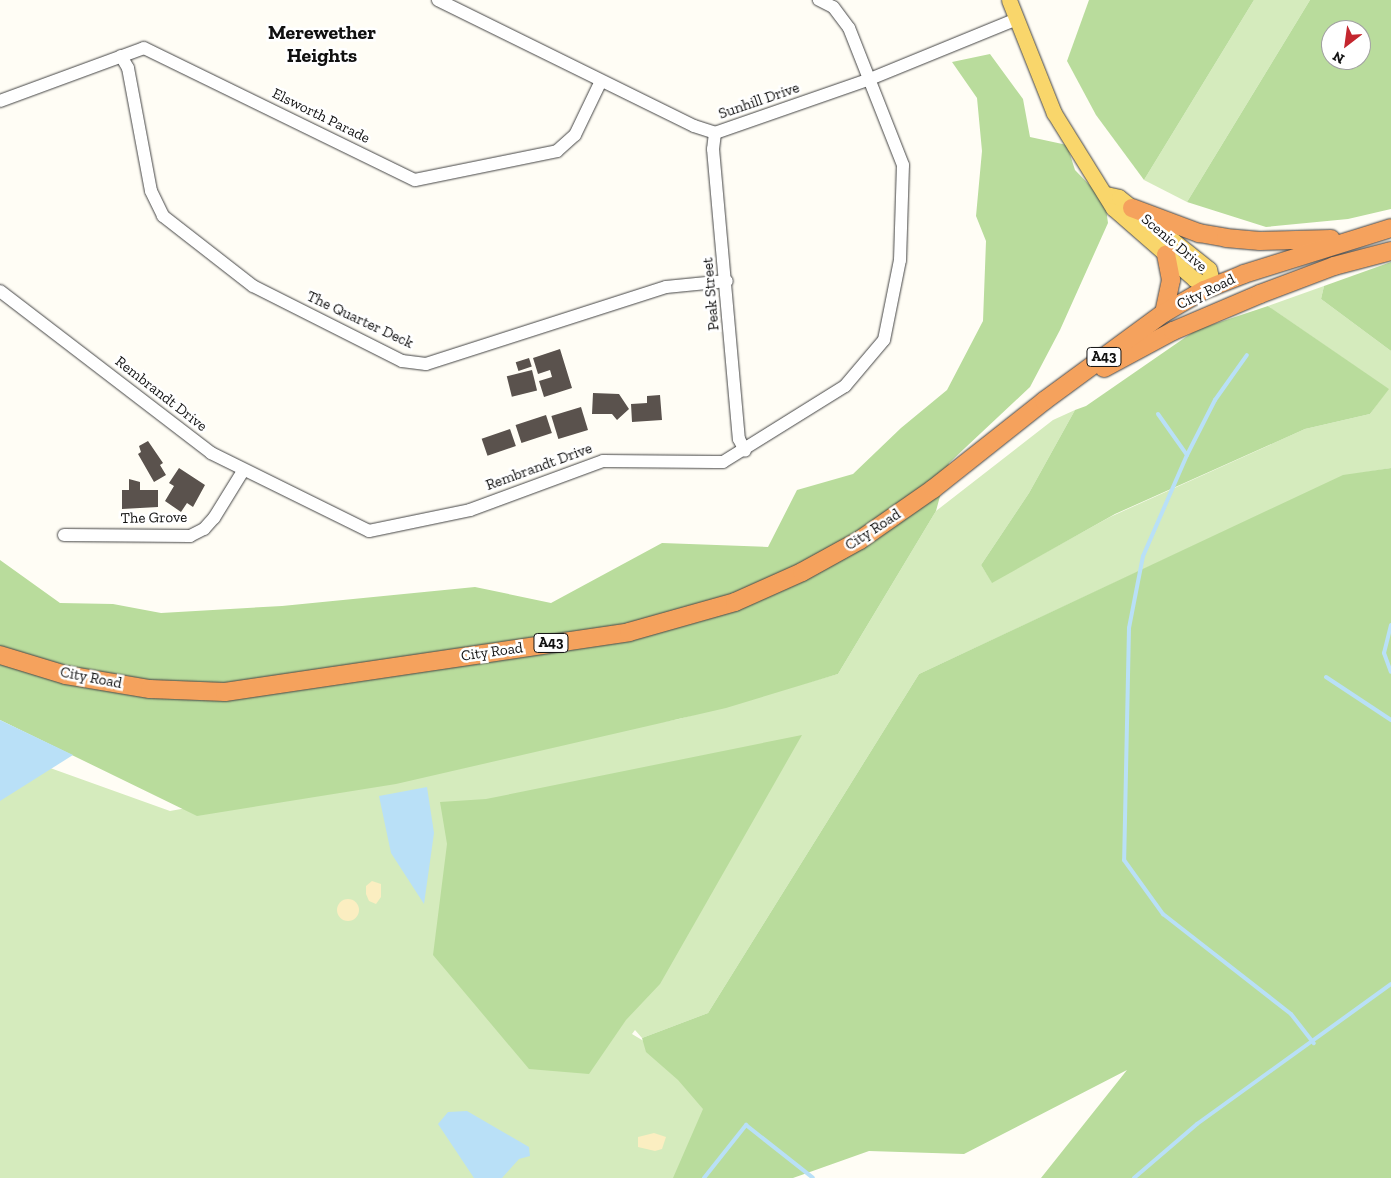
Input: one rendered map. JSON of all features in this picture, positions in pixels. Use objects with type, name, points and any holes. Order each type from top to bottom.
[{"type":"highway","points":[[1132,208],[1198,232],[1226,238],[1260,241],[1352,238]]},
{"type":"highway","name":"City Road","points":[[0,655],[66,675],[150,689],[225,692],[629,632],[736,602],[802,572],[860,540],[933,489],[1044,401],[1164,313],[1213,287],[1352,238],[1391,228]]},
{"type":"highway","name":"City Road","points":[[1044,401],[1173,331],[1260,294],[1334,266],[1391,251]]},
{"type":"highway","points":[[1164,313],[1171,280],[1166,254]]},
{"type":"highway","points":[[1173,331],[1208,296],[1213,287],[1226,293],[1260,294]]},
{"type":"main road","name":"Scenic Drive","points":[[1009,0],[1054,112],[1079,157],[1106,194],[1112,208],[1194,279],[1213,287]]},
{"type":"main road","name":"Scenic Drive","points":[[1106,194],[1119,197],[1209,269],[1213,287]]},
{"type":"street","name":"Sunhill Drive","points":[[438,0],[694,126],[715,133],[728,131],[870,79],[1017,19]]},
{"type":"street","name":"Rembrandt Drive","points":[[0,291],[211,453],[244,471],[369,531],[470,510],[603,461],[723,462],[745,451],[845,386],[884,340],[900,260],[903,165],[849,28],[833,7],[819,0]]},
{"type":"street","name":"Elsworth Parade","points":[[0,101],[144,48],[415,180],[557,151],[575,135],[601,81]]},
{"type":"street","name":"The Quarter Deck","points":[[121,56],[128,68],[151,191],[163,216],[254,286],[402,361],[426,364],[666,287],[727,281]]},
{"type":"street","name":"Peak Street","points":[[715,133],[713,149],[727,281],[739,439],[745,451]]},
{"type":"street","name":"The Grove","points":[[64,535],[190,536],[204,529],[214,518],[244,471]]},
{"type":"green space","points":[[1089,0],[1254,0],[1144,180],[1096,115],[1067,61]]},
{"type":"green space","points":[[1254,0],[1310,0],[1187,202],[1144,180]]},
{"type":"green space","points":[[1310,0],[1391,0],[1391,209],[1348,219],[1266,227],[1187,202]]},
{"type":"green space","points":[[990,54],[1023,99],[1030,137],[1067,145],[1075,170],[1105,201],[1108,223],[1060,330],[1030,387],[949,463],[936,511],[838,674],[726,708],[396,784],[197,816],[0,720],[0,560],[60,603],[113,604],[161,613],[282,606],[475,587],[551,603],[662,543],[768,547],[797,490],[853,474],[901,428],[947,390],[983,321],[986,241],[976,216],[982,151],[977,98],[952,62]]},
{"type":"green space","points":[[1391,262],[1391,351],[1321,299],[1324,286]]},
{"type":"green space","points":[[1324,286],[1321,299],[1391,351],[1391,468],[1343,476],[919,674],[708,1013],[642,1038],[635,1030],[632,1034],[752,1106],[709,1178],[0,1178],[0,750],[170,811],[679,719],[838,674],[936,511],[1053,420],[1075,410],[1029,493],[981,565],[992,582],[1110,517],[1305,429],[1370,414],[1388,389],[1268,306]]},
{"type":"green space","points":[[1268,306],[1389,389],[1370,414],[1305,429],[1115,514],[992,583],[981,565],[1029,493],[1075,410],[1086,406],[1196,330]]},
{"type":"green space","points":[[1391,468],[1391,1178],[1041,1178],[1127,1070],[964,1154],[869,1151],[793,1178],[673,1178],[703,1109],[678,1080],[646,1052],[642,1038],[708,1013],[919,674],[1343,475]]},
{"type":"green space","points":[[802,735],[660,984],[626,1020],[589,1074],[529,1069],[433,955],[447,844],[440,802],[486,799]]},
{"type":"sand","points":[[372,881],[381,884],[381,897],[376,904],[369,901],[366,894],[366,886]]},
{"type":"sand","points":[[348,899],[356,902],[359,910],[356,918],[348,921],[340,918],[337,910],[340,902]]},
{"type":"sand","points":[[654,1133],[666,1137],[662,1149],[655,1151],[638,1147],[638,1137]]},
{"type":"water","points":[[0,720],[73,755],[0,801]]},
{"type":"water","points":[[427,787],[434,833],[424,904],[391,853],[379,796]]},
{"type":"water","points":[[467,1111],[529,1147],[530,1156],[519,1159],[502,1178],[474,1178],[438,1124],[448,1112]]},
{"type":"building","points":[[560,349],[572,388],[544,397],[539,381],[552,377],[550,370],[538,374],[533,358]]},
{"type":"building","points":[[529,358],[532,367],[518,371],[516,362]]},
{"type":"building","points":[[532,370],[537,390],[512,397],[507,376]]},
{"type":"building","points":[[593,393],[619,394],[629,409],[617,420],[612,414],[592,414]]},
{"type":"building","points":[[660,395],[662,420],[632,422],[631,404],[647,403],[647,396]]},
{"type":"building","points":[[581,407],[588,430],[558,439],[551,416]]},
{"type":"building","points":[[546,415],[552,433],[521,443],[516,425]]},
{"type":"building","points":[[510,429],[516,446],[487,456],[482,439]]},
{"type":"building","points":[[148,441],[163,463],[160,465],[166,475],[154,482],[138,454],[141,452],[139,446]]},
{"type":"building","points":[[179,468],[205,485],[193,507],[187,503],[181,512],[165,501],[174,486],[169,483]]},
{"type":"building","points":[[129,479],[140,482],[140,490],[158,490],[158,507],[122,509],[122,490],[129,490]]},
{"type":"waterway","points":[[1187,455],[1215,400],[1247,355]]},
{"type":"waterway","points":[[1158,414],[1187,455],[1143,556],[1129,628],[1124,860],[1163,914],[1291,1014],[1314,1043]]},
{"type":"waterway","points":[[1391,625],[1384,653],[1391,672]]},
{"type":"waterway","points":[[1326,677],[1391,720]]},
{"type":"waterway","points":[[1134,1178],[1197,1124],[1391,984]]},
{"type":"waterway","points":[[704,1178],[746,1125],[813,1178]]},
{"type":"district","name":"Merewether Heights","points":[[322,44]]}]
